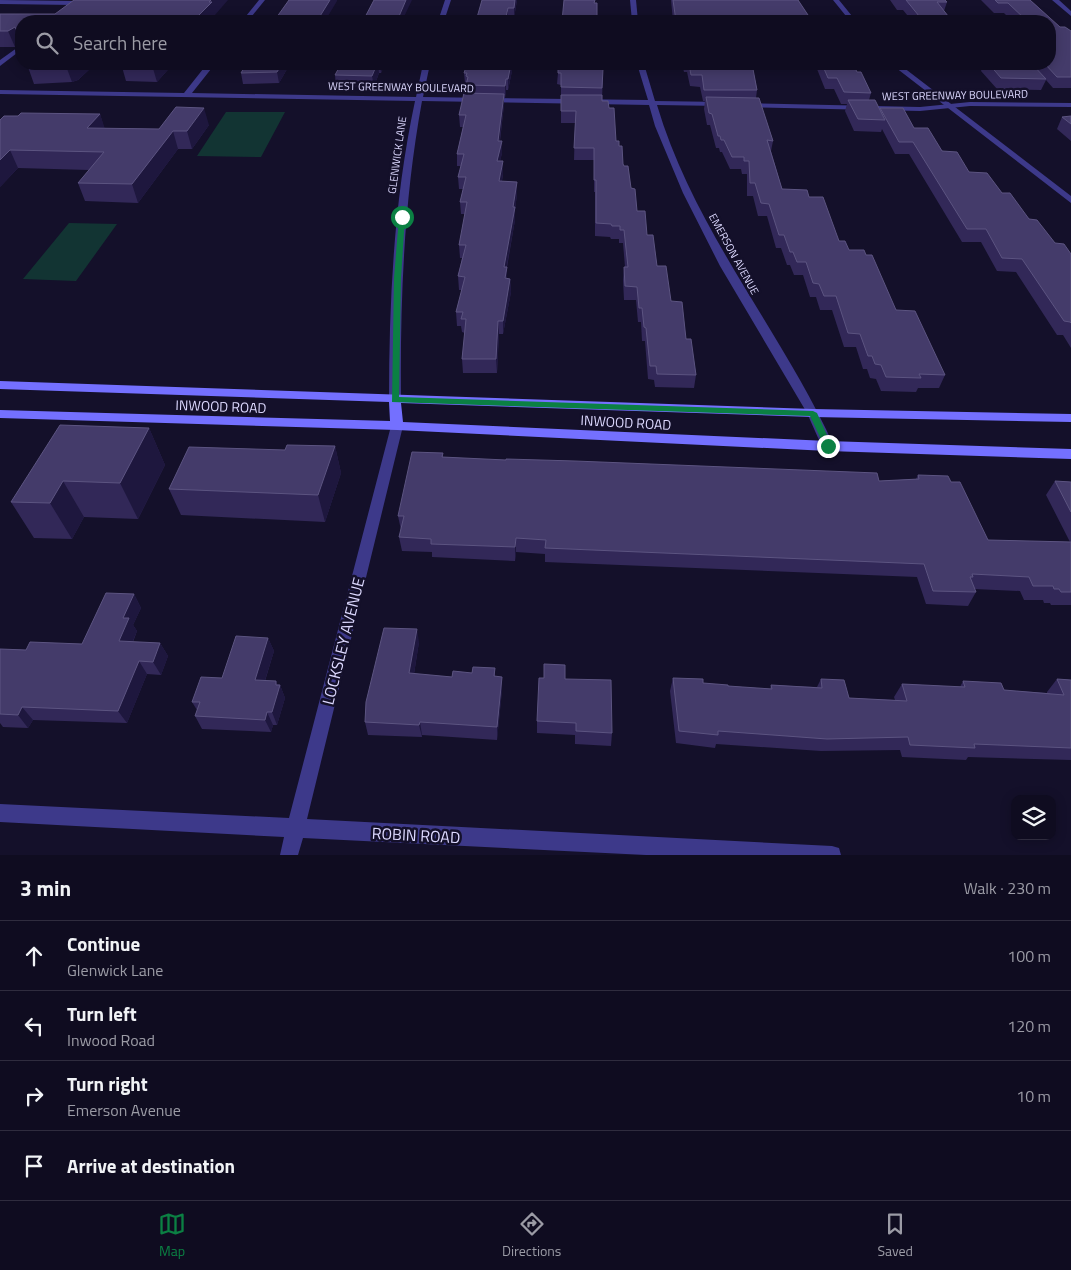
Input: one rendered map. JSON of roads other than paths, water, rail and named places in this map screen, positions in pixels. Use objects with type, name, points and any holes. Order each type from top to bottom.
[{"type":"main road","name":"INWOOD ROAD","points":[[0,385],[813,413],[1071,418]]},
{"type":"main road","points":[[395,400],[397,426]]},
{"type":"main road","name":"INWOOD ROAD","points":[[0,414],[397,426],[828,446],[1071,454]]},
{"type":"street","points":[[250,15],[262,0]]},
{"type":"street","points":[[443,15],[448,0]]},
{"type":"street","points":[[633,0],[635,15]]},
{"type":"street","points":[[836,0],[848,15]]},
{"type":"street","points":[[1055,0],[1071,14]]},
{"type":"street","points":[[0,2],[78,2]]},
{"type":"street","points":[[69,8],[78,2]]},
{"type":"street","points":[[0,64],[15,52]]},
{"type":"street","points":[[186,95],[206,70]]},
{"type":"street","name":"GLENWICK LANE","points":[[395,400],[397,278],[402,217],[418,99],[426,70]]},
{"type":"street","name":"EMERSON AVENUE","points":[[643,70],[651,103],[687,193],[725,266],[813,413],[828,446]]},
{"type":"street","points":[[903,70],[1071,200]]},
{"type":"street","name":"WEST GREENWAY BOULEVARD","points":[[0,92],[729,104]]},
{"type":"street","name":"WEST GREENWAY BOULEVARD","points":[[739,105],[920,109],[970,104],[1071,105]]},
{"type":"street","name":"LOCKSLEY AVENUE","points":[[289,855],[397,426]]},
{"type":"street","name":"ROBIN ROAD","points":[[0,813],[832,855]]}]
